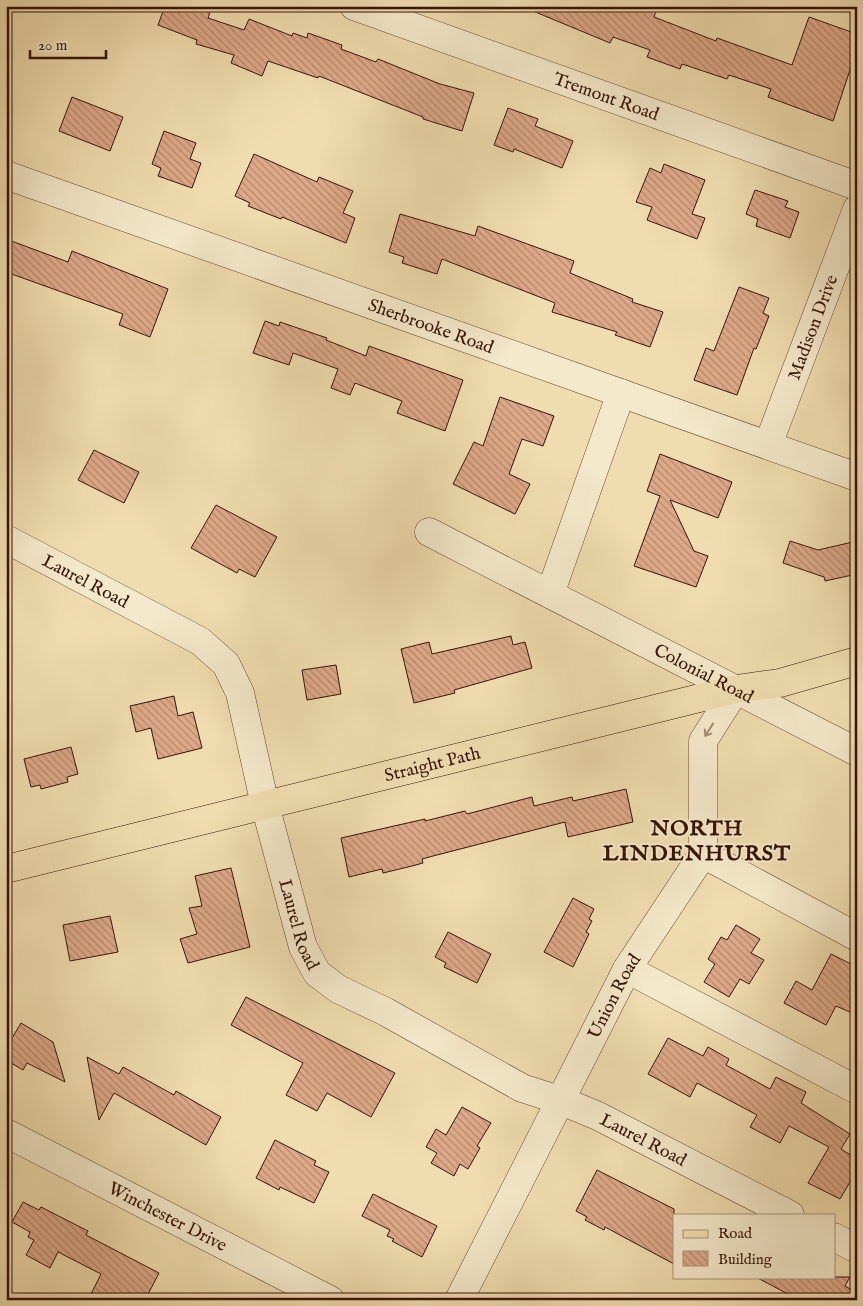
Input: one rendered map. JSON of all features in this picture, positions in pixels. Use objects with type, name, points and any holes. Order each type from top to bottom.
[{"type":"main road","name":"Straight Path","points":[[6,869],[736,689],[780,683],[857,661]]},
{"type":"street","name":"Tremont Road","points":[[354,6],[857,186]]},
{"type":"street","name":"Sherbrooke Road","points":[[6,175],[857,476]]},
{"type":"street","name":"Madison Drive","points":[[768,445],[857,209]]},
{"type":"street","points":[[550,594],[621,393]]},
{"type":"street","name":"Colonial Road","points":[[429,532],[857,752]]},
{"type":"street","name":"Laurel Road","points":[[6,539],[200,641],[226,664],[240,693],[265,806],[303,947],[317,973],[338,988],[386,1012],[522,1088],[562,1100],[598,1116],[788,1214]]},
{"type":"street","points":[[736,689],[703,741],[703,854],[857,937]]},
{"type":"street","name":"Union Road","points":[[459,1300],[627,969],[703,854]]},
{"type":"street","points":[[627,969],[857,1090]]},
{"type":"street","name":"Winchester Drive","points":[[6,1134],[330,1300]]},
{"type":"street","points":[[836,1239],[857,1249]]},
{"type":"building","points":[[165,6],[212,6],[208,18],[244,30],[249,19],[292,36],[293,33],[307,38],[308,33],[342,45],[341,49],[376,62],[378,59],[440,84],[474,93],[462,131],[423,119],[423,117],[319,76],[318,78],[268,61],[262,76],[231,63],[234,55],[196,44],[197,40],[158,25]]},
{"type":"building","points":[[521,6],[658,6],[654,17],[716,41],[717,38],[792,65],[809,17],[857,34],[857,49],[833,121],[768,97],[771,89],[729,75],[727,79],[682,64],[680,69],[647,57],[650,50],[613,37],[610,43]]},
{"type":"building","points":[[72,97],[123,117],[110,151],[59,131]]},
{"type":"building","points":[[508,108],[538,119],[535,126],[573,141],[562,168],[514,149],[513,152],[494,145]]},
{"type":"building","points":[[164,131],[196,143],[190,159],[201,163],[192,188],[158,176],[161,168],[152,164]]},
{"type":"building","points":[[254,154],[317,182],[319,177],[353,191],[343,213],[355,218],[346,243],[282,217],[281,219],[248,206],[250,203],[235,196]]},
{"type":"building","points":[[664,164],[705,180],[692,214],[705,218],[697,239],[647,220],[652,207],[636,202],[650,168],[661,173]]},
{"type":"building","points":[[755,190],[788,201],[785,207],[799,212],[790,238],[756,226],[758,219],[746,214]]},
{"type":"building","points":[[400,214],[475,236],[478,226],[574,261],[570,273],[633,299],[632,302],[663,312],[650,347],[615,335],[617,332],[552,312],[555,303],[442,259],[437,274],[402,263],[404,257],[389,252]]},
{"type":"building","points":[[6,239],[68,262],[72,251],[168,289],[150,337],[119,325],[123,314],[6,272]]},
{"type":"building","points":[[739,287],[769,298],[763,313],[769,316],[756,349],[754,348],[737,395],[694,380],[706,348],[714,351]]},
{"type":"building","points":[[265,321],[279,326],[280,322],[327,338],[326,340],[366,356],[369,346],[463,380],[445,431],[397,413],[402,401],[355,383],[350,395],[331,388],[338,369],[293,353],[289,365],[253,353]]},
{"type":"building","points":[[500,397],[554,416],[543,446],[522,439],[509,474],[530,484],[515,514],[453,484],[474,442],[483,446]]},
{"type":"building","points":[[94,450],[139,472],[124,503],[78,480]]},
{"type":"building","points":[[660,454],[732,482],[718,518],[670,500],[694,551],[708,556],[696,587],[634,566],[660,496],[647,491]]},
{"type":"building","points":[[216,505],[277,537],[255,577],[239,569],[237,573],[191,548]]},
{"type":"building","points":[[790,541],[818,550],[857,541],[857,574],[825,581],[824,577],[783,563]]},
{"type":"building","points":[[511,636],[513,645],[525,642],[532,668],[454,690],[455,693],[414,703],[401,649],[429,642],[432,654]]},
{"type":"building","points":[[336,665],[341,694],[307,700],[302,670]]},
{"type":"building","points":[[174,696],[178,716],[193,712],[202,748],[158,759],[151,728],[136,732],[130,706]]},
{"type":"building","points":[[71,747],[78,774],[67,777],[68,782],[41,789],[40,785],[31,787],[24,759]]},
{"type":"building","points":[[626,789],[633,822],[568,837],[565,822],[422,859],[423,863],[412,866],[383,873],[382,869],[349,877],[341,838],[465,811],[467,814],[532,797],[534,806],[572,797],[573,801]]},
{"type":"building","points":[[231,868],[250,947],[188,963],[180,939],[197,934],[189,908],[202,906],[195,876]]},
{"type":"building","points":[[573,898],[594,909],[589,919],[592,921],[586,932],[589,934],[573,967],[544,952]]},
{"type":"building","points":[[110,916],[118,952],[70,961],[63,925]]},
{"type":"building","points":[[736,925],[760,939],[751,953],[764,960],[749,984],[740,979],[729,997],[704,982],[715,964],[708,959],[721,937],[727,940]]},
{"type":"building","points":[[448,932],[491,954],[477,983],[444,967],[446,963],[435,957]]},
{"type":"building","points":[[831,954],[857,967],[857,1015],[836,1006],[826,1025],[784,1003],[796,981],[812,990]]},
{"type":"building","points":[[246,997],[395,1073],[371,1117],[327,1093],[317,1111],[286,1095],[303,1063],[231,1025]]},
{"type":"building","points":[[21,1023],[53,1042],[65,1082],[27,1063],[23,1070],[6,1060],[6,1048]]},
{"type":"building","points":[[668,1038],[703,1056],[708,1047],[729,1059],[726,1065],[770,1089],[776,1077],[806,1092],[801,1103],[850,1134],[841,1149],[857,1159],[857,1170],[840,1199],[808,1183],[829,1147],[789,1126],[780,1143],[750,1127],[757,1115],[697,1083],[690,1097],[648,1074]]},
{"type":"building","points":[[87,1057],[119,1074],[123,1067],[174,1095],[176,1091],[221,1117],[206,1145],[114,1093],[99,1120]]},
{"type":"building","points":[[462,1107],[491,1123],[477,1146],[480,1148],[468,1169],[460,1164],[454,1176],[431,1163],[437,1153],[426,1147],[436,1129],[446,1135]]},
{"type":"building","points":[[275,1140],[316,1161],[314,1165],[329,1172],[314,1203],[280,1187],[279,1190],[256,1178]]},
{"type":"building","points":[[597,1170],[674,1209],[673,1263],[605,1227],[604,1230],[585,1220],[587,1217],[576,1211]]},
{"type":"building","points":[[373,1194],[437,1226],[422,1257],[392,1241],[394,1239],[387,1236],[390,1230],[362,1216]]},
{"type":"building","points":[[23,1202],[39,1210],[41,1207],[88,1231],[86,1235],[159,1273],[145,1300],[88,1300],[101,1274],[58,1252],[50,1268],[26,1255],[34,1240],[28,1237],[30,1232],[12,1222]]},
{"type":"building","points":[[850,1277],[845,1286],[857,1293],[857,1300],[799,1300],[758,1278]]},
{"type":"district","name":"NORTH LINDENHURST","points":[[697,840]]}]
